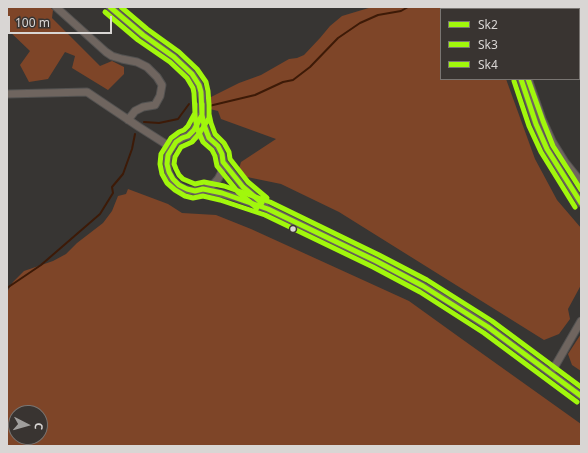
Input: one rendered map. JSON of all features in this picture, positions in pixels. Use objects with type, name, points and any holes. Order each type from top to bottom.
[{"type":"street","points":[[56,7],[106,52],[112,56],[137,62],[147,67],[157,77],[162,85],[160,96],[155,105],[143,107],[135,111],[128,120]]},
{"type":"street","points":[[110,7],[143,35],[174,57],[192,74],[199,85],[201,92],[202,115],[209,138]]},
{"type":"street","points":[[521,80],[536,124],[547,149],[581,203]]},
{"type":"street","points":[[528,80],[542,119],[552,141],[565,162],[581,182]]},
{"type":"street","points":[[7,94],[87,92],[172,148]]},
{"type":"street","points":[[188,136],[194,130],[202,115]]},
{"type":"street","points":[[195,135],[209,138],[218,146],[222,154],[222,171],[217,179],[211,186],[203,189],[187,189],[179,185],[169,172],[167,164],[168,155],[172,148],[176,142],[188,136],[195,135]]},
{"type":"street","points":[[223,162],[243,187],[268,209]]},
{"type":"street","points":[[203,189],[235,197],[268,209],[376,261],[423,286],[488,326],[581,396]]},
{"type":"street","points":[[550,373],[581,321]]},
{"type":"shaded area","points":[[7,7],[50,7],[53,10],[52,18],[100,66],[112,61],[124,67],[124,74],[108,90],[72,68],[75,56],[65,52],[48,79],[29,82],[20,65],[30,51],[7,29]]},
{"type":"shaded area","points":[[372,7],[481,7],[440,8],[440,80],[506,80],[535,159],[557,200],[581,228],[581,285],[568,309],[570,319],[559,334],[544,340],[339,212],[281,184],[247,177],[238,172],[241,162],[276,139],[221,119],[218,111],[210,109],[209,102],[211,97],[239,83],[261,75],[289,59],[304,55],[330,26],[342,16]]},
{"type":"shaded area","points":[[128,189],[168,204],[182,213],[216,215],[251,229],[409,301],[581,424],[581,446],[7,446],[7,292],[13,282],[24,271],[53,261],[66,254],[77,243],[103,223],[112,211],[118,196],[126,194]]},
{"type":"shaded area","points":[[581,334],[581,371],[572,365],[568,354]]},
{"type":"waterway","points":[[209,106],[255,95],[283,82],[293,80],[310,67],[338,38],[360,23],[378,15],[401,11],[408,7]]},
{"type":"waterway","points":[[144,122],[159,123],[178,119],[189,104]]},
{"type":"waterway","points":[[7,288],[41,265],[100,214],[113,193],[112,187],[123,174],[132,149],[135,134]]},
{"type":"transit line","name":"Sk2","points":[[110,7],[143,35],[174,57],[192,74],[199,85],[201,92],[202,115],[194,130],[188,136],[176,142],[168,155],[167,164],[169,172],[179,185],[195,191],[203,189],[222,193],[268,209],[376,261],[423,286],[488,327],[581,396]]},
{"type":"transit line","name":"Sk4","points":[[121,7],[147,29],[179,52],[197,69],[206,82],[208,91],[209,118],[199,134],[192,142],[181,147],[175,157],[174,164],[179,175],[183,179],[195,184],[204,182],[224,186],[270,202],[427,280],[492,321],[581,387]]},
{"type":"transit line","name":"Sk3","points":[[105,12],[138,40],[170,62],[187,78],[193,88],[195,113],[188,126],[171,138],[161,154],[160,164],[162,174],[167,183],[175,190],[185,196],[193,198],[203,196],[220,200],[265,215],[373,267],[420,292],[484,333],[577,402]]},
{"type":"transit line","name":"Sk2","points":[[521,80],[536,124],[547,149],[581,203]]},
{"type":"transit line","name":"Sk4","points":[[528,80],[553,146],[581,190]]},
{"type":"transit line","name":"Sk3","points":[[514,81],[529,126],[541,152],[575,207]]},
{"type":"transit line","name":"Sk3","points":[[195,104],[197,128],[203,142],[212,150],[217,166],[238,192],[257,208]]},
{"type":"transit line","name":"Sk2","points":[[202,104],[204,125],[209,138],[218,146],[222,154],[223,162],[243,187],[262,203]]},
{"type":"transit line","name":"Sk4","points":[[209,104],[209,114],[215,134],[224,143],[229,152],[230,159],[248,182],[267,198]]}]
